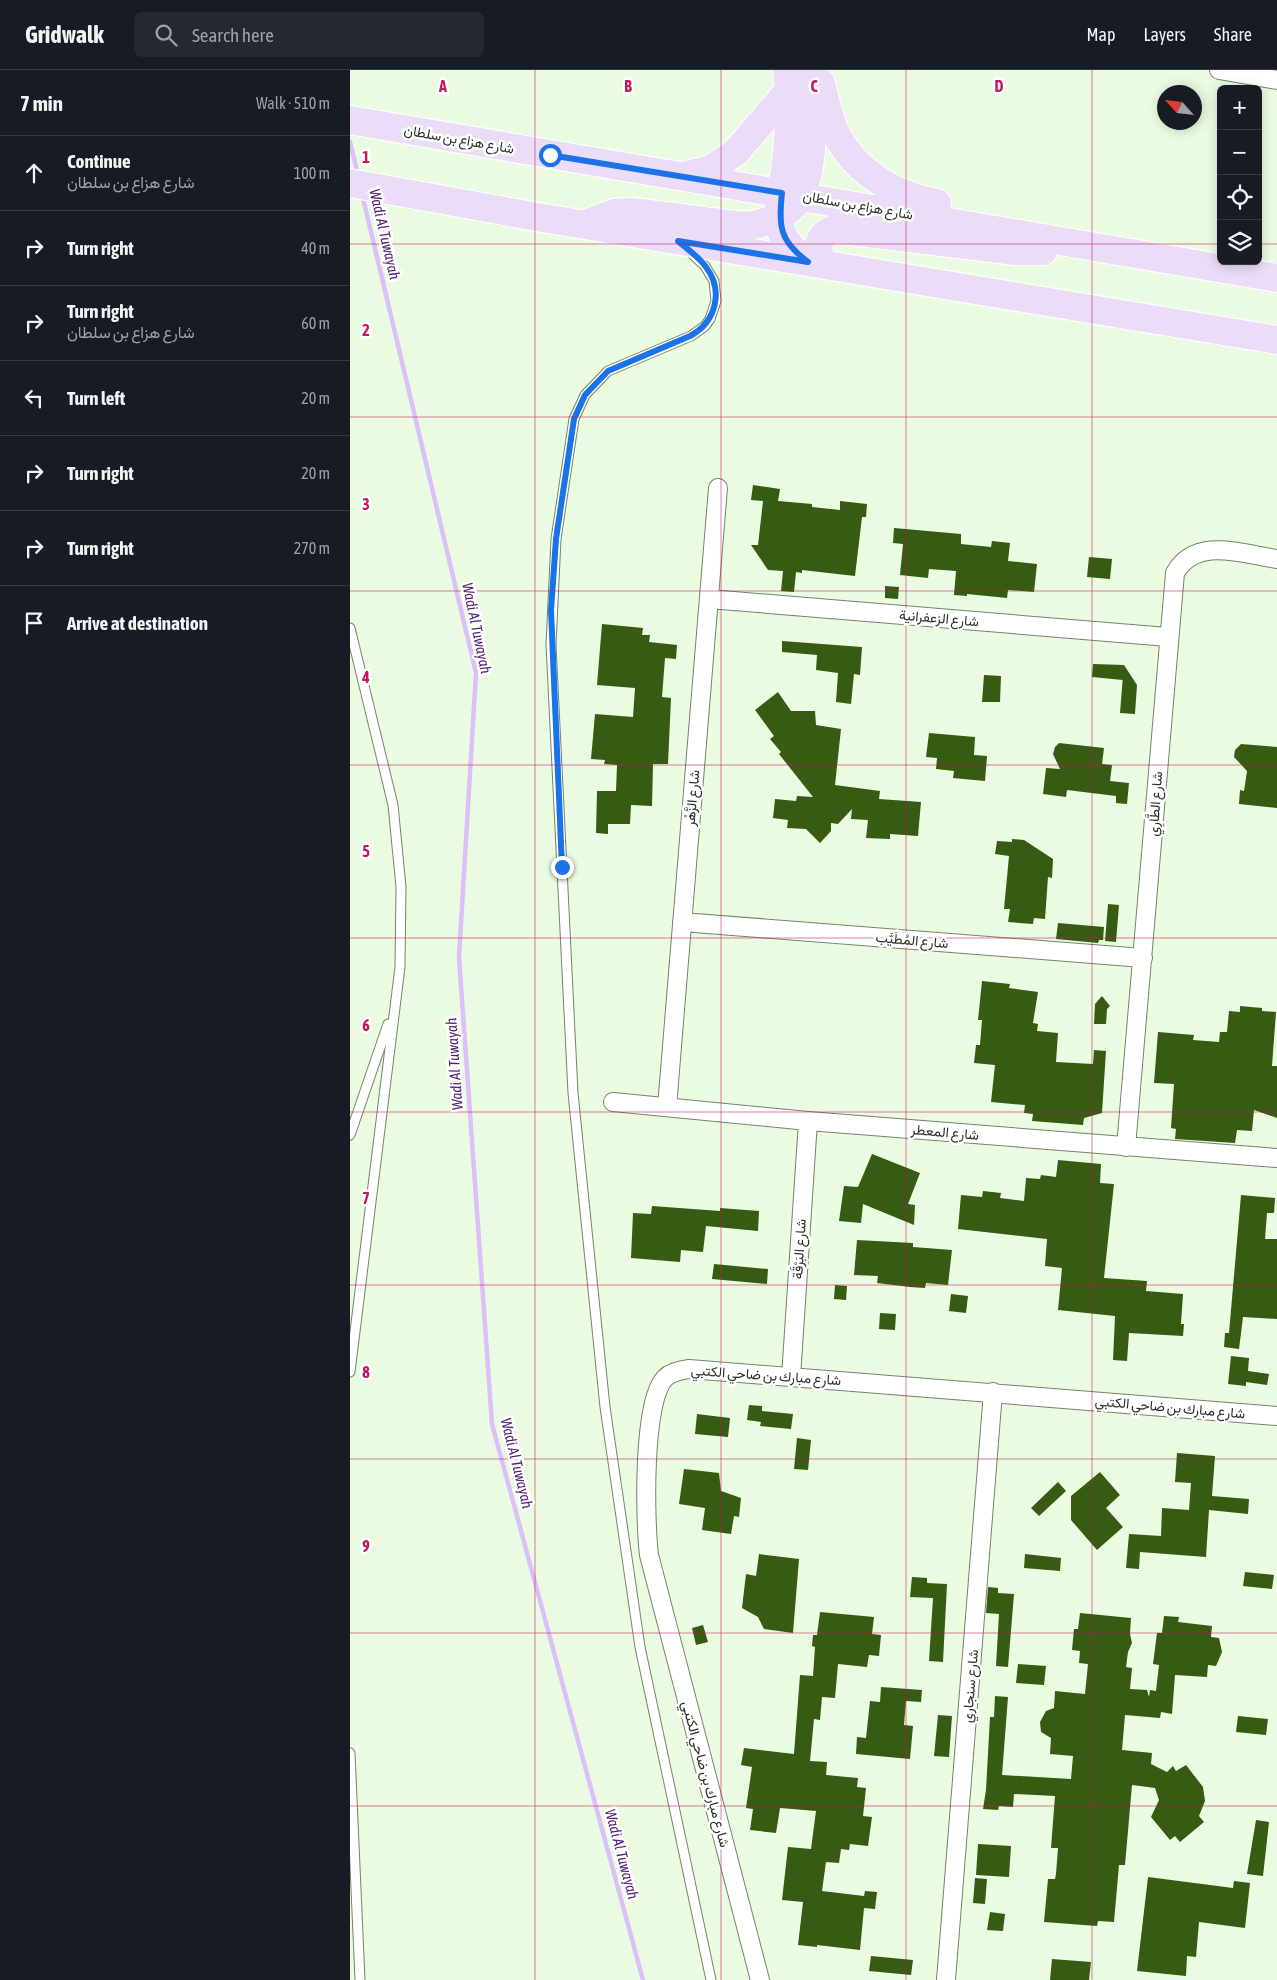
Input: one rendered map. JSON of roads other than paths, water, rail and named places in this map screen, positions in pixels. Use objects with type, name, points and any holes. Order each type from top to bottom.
[{"type":"main road","points":[[584,225],[599,217],[631,212],[753,225],[787,201],[812,141],[808,70]]},
{"type":"main road","points":[[818,70],[836,134],[852,158],[877,180],[913,198],[1039,223],[1055,229],[1073,242]]},
{"type":"main road","points":[[788,80],[785,240],[795,253],[818,264]]},
{"type":"main road","points":[[682,176],[710,169],[724,162],[736,152],[788,80]]},
{"type":"main road","name":"شارع هزاع بن سلطان","points":[[350,120],[682,176],[787,201],[1073,242],[1277,278]]},
{"type":"main road","points":[[350,183],[678,241],[1277,340]]},
{"type":"main road","points":[[818,264],[822,261],[818,248],[822,236],[834,229],[1016,251],[1055,249],[1073,242]]},
{"type":"street","points":[[1219,70],[1256,73],[1277,80]]},
{"type":"street","name":"شارع الزَّهْر","points":[[668,1107],[718,488]]},
{"type":"street","name":"شارع الطَّارِي","points":[[1126,1147],[1168,637],[1175,573],[1189,555],[1211,549],[1277,558]]},
{"type":"street","name":"شارع الزعفرانية","points":[[709,599],[1168,637]]},
{"type":"street","name":"شارع المُطَيَّب","points":[[682,922],[1143,958]]},
{"type":"street","name":"شارع المعطر","points":[[613,1102],[808,1121],[1277,1158]]},
{"type":"street","name":"شارع البَرْقَة","points":[[790,1377],[808,1121]]},
{"type":"street","name":"شارع مبارك بن ضاحي الكتبي","points":[[760,1980],[649,1555],[645,1527],[647,1449],[657,1390],[665,1378],[676,1371],[689,1369],[1277,1416]]},
{"type":"street","name":"شارع سنجاري","points":[[946,1980],[994,1392]]},
{"type":"lane","points":[[678,241],[700,260],[710,272],[716,292],[714,311],[710,320],[698,332],[608,371],[592,386],[578,406],[572,432],[556,539],[551,645],[573,1093],[605,1407],[640,1647],[711,1980]]},
{"type":"lane","points":[[350,628],[393,805],[402,887],[402,927],[394,1007],[350,1372]]},
{"type":"lane","points":[[350,1135],[394,1007]]},
{"type":"lane","points":[[350,1753],[360,1980]]},
{"type":"waterway","name":"Wadi Al Tuwayah","points":[[350,142],[358,175]]},
{"type":"waterway","name":"Wadi Al Tuwayah","points":[[362,194],[476,673],[459,957],[492,1424],[643,1980]]}]
